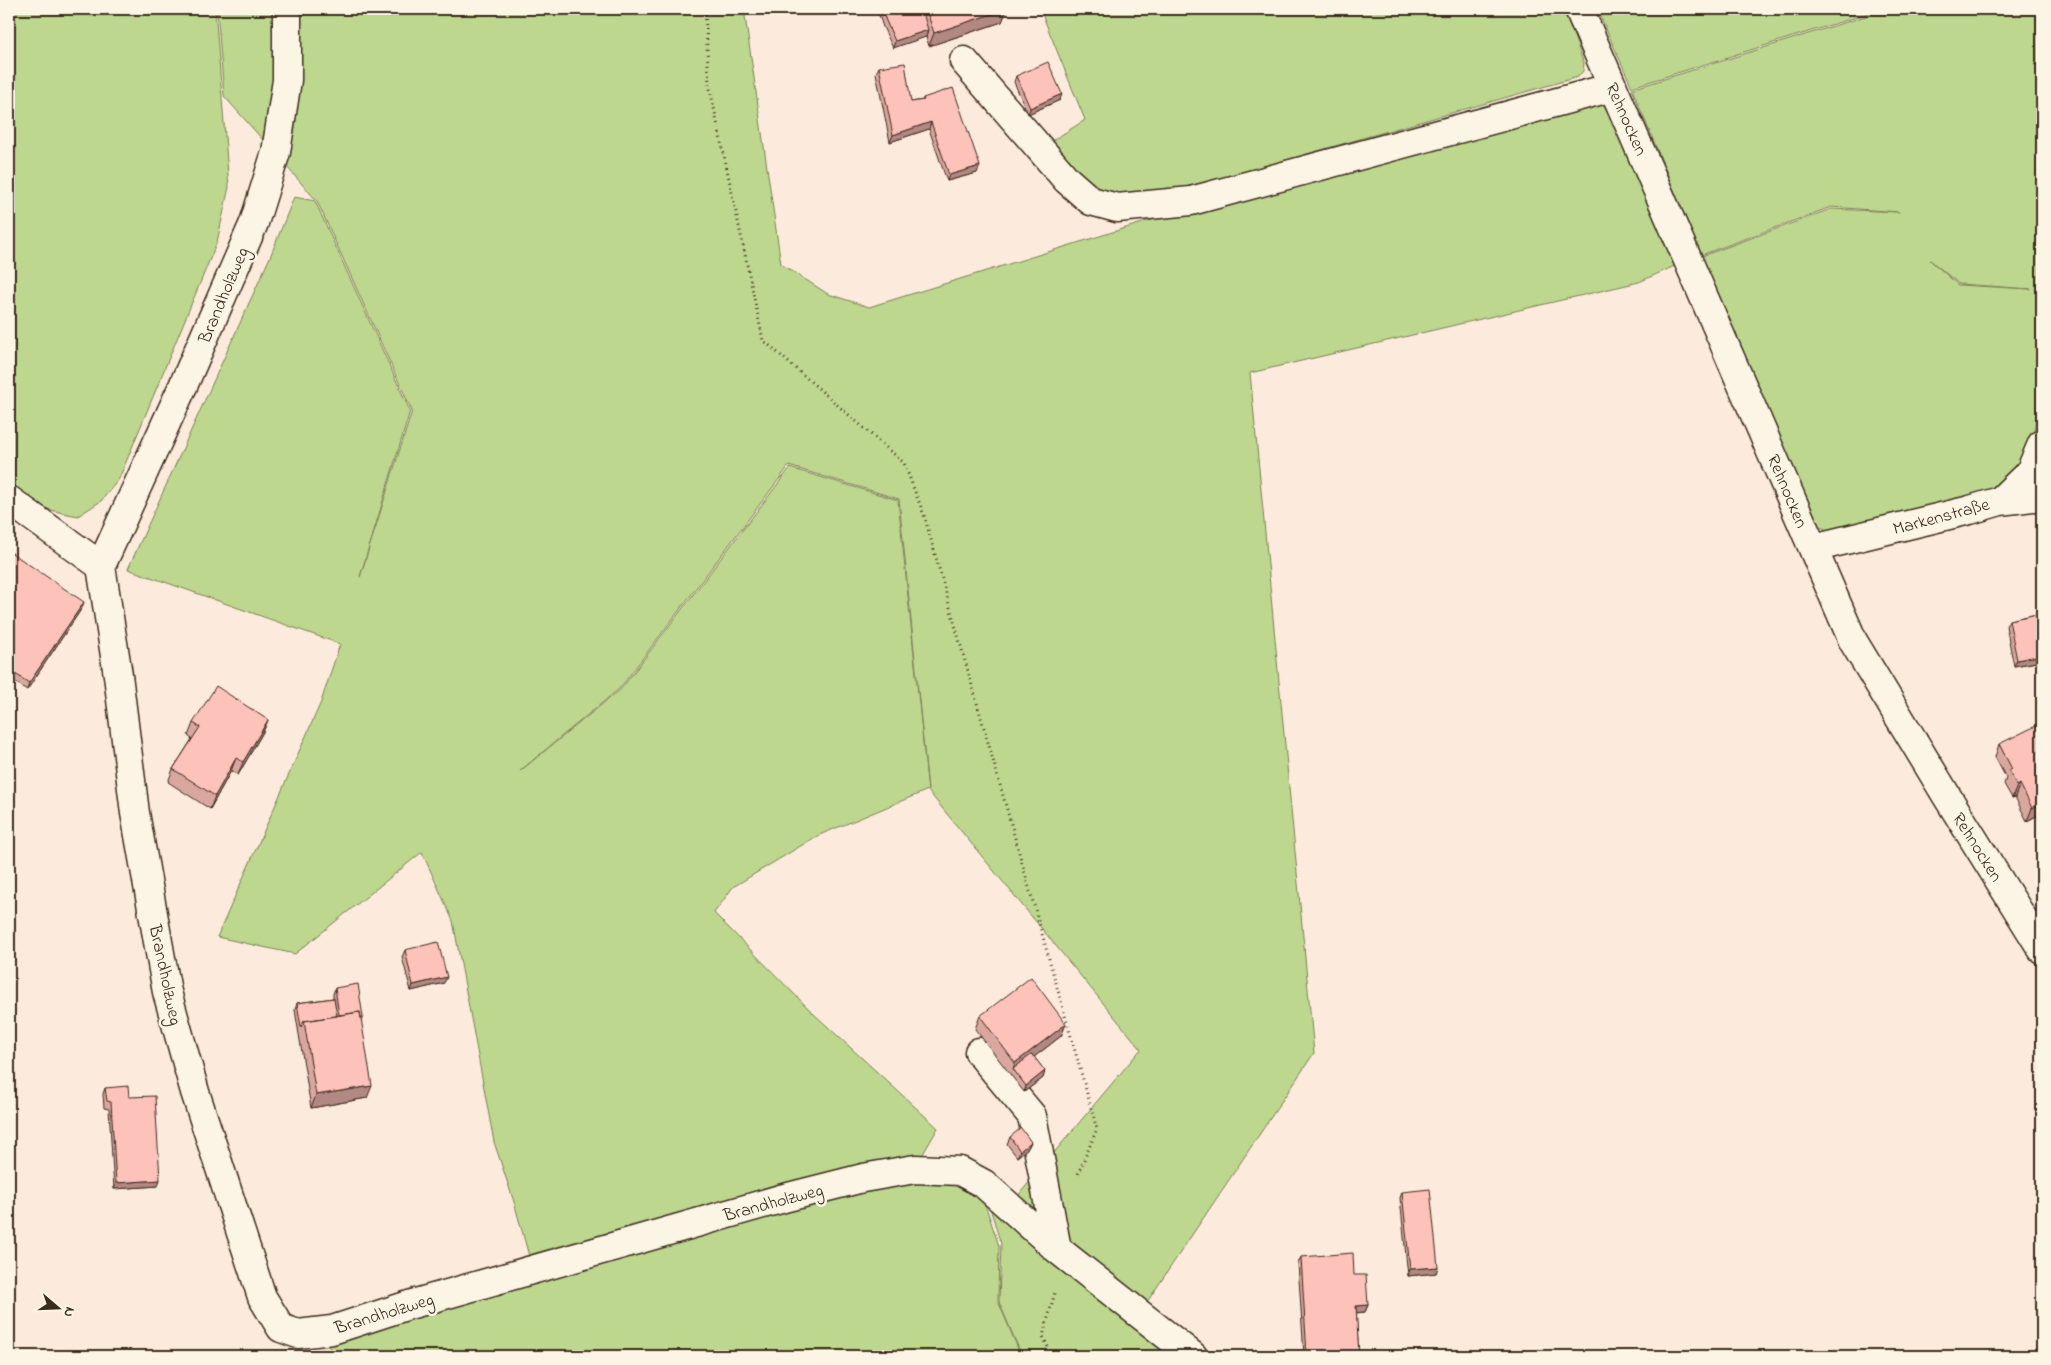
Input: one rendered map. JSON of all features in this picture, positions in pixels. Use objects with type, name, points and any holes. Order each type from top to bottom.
[{"type":"street","name":"Brandholzweg","points":[[287,9],[287,80],[276,152],[254,223],[183,386],[101,566],[118,675],[135,813],[168,992],[195,1092],[262,1297],[281,1328],[298,1334],[332,1330],[419,1302],[784,1198],[863,1178],[915,1169],[960,1172],[984,1184],[1061,1252],[1193,1356]]},
{"type":"street","name":"Rehnocken","points":[[1579,9],[1853,641],[2042,949]]},
{"type":"street","points":[[964,61],[1066,180],[1091,201],[1117,208],[1191,201],[1613,88]]},
{"type":"street","name":"Markenstraße","points":[[1812,548],[2000,501],[2030,472],[2042,444]]},
{"type":"street","points":[[2000,501],[2042,496]]},
{"type":"street","points":[[9,500],[101,566]]},
{"type":"street","points":[[979,1052],[1032,1116],[1061,1252]]},
{"type":"path","points":[[705,9],[709,84],[763,340],[904,463],[924,515],[1097,1129],[1076,1180]]},
{"type":"path","points":[[1052,1356],[1044,1336],[1061,1252]]},
{"type":"green space","points":[[9,9],[215,9],[229,187],[217,242],[119,479],[101,501],[78,516],[42,507],[25,500],[9,489]]},
{"type":"green space","points":[[217,9],[744,9],[781,264],[828,294],[869,307],[1220,199],[1612,99],[1677,265],[1639,282],[1250,373],[1314,1053],[1141,1311],[1010,1205],[1141,1049],[928,790],[817,836],[733,887],[714,913],[815,1015],[938,1128],[920,1159],[532,1267],[514,1202],[494,1142],[453,921],[422,852],[295,954],[217,937],[321,702],[340,644],[128,569],[270,257],[294,197],[315,201],[410,411],[360,577],[412,411],[317,201],[224,96]],"holes":[[[789,466],[899,499],[926,766],[898,500],[790,468],[621,689],[520,771],[620,688]]]},
{"type":"green space","points":[[1040,9],[1564,9],[1584,64],[1583,71],[1578,77],[1226,177],[1172,190],[1119,197],[1097,191],[1044,146],[1085,120]]},
{"type":"green space","points":[[1597,9],[1882,9],[1632,87]]},
{"type":"green space","points":[[1888,9],[2042,9],[2042,394],[2032,439],[2017,468],[1993,491],[1830,531],[1816,525],[1702,256],[1831,209],[1899,212],[1831,207],[1701,255],[1632,89]],"holes":[[[1930,260],[1959,284],[2031,289],[1958,285]]]},
{"type":"green space","points":[[897,1180],[951,1180],[971,1189],[986,1207],[999,1246],[998,1301],[1021,1356],[330,1356],[328,1337]]},
{"type":"green space","points":[[987,1198],[1176,1356],[1022,1356],[999,1302],[1001,1244]]},
{"type":"building","points":[[882,9],[922,9],[928,30],[895,41]]},
{"type":"building","points":[[926,9],[1007,9],[934,33]]},
{"type":"building","points":[[1048,62],[1062,94],[1030,108],[1016,76]]},
{"type":"building","points":[[905,63],[911,102],[924,100],[923,98],[953,88],[980,166],[949,175],[931,122],[893,135],[879,67]]},
{"type":"building","points":[[9,551],[84,602],[29,683],[9,670]]},
{"type":"building","points":[[2042,613],[2042,655],[2017,660],[2009,620]]},
{"type":"building","points":[[216,686],[268,720],[243,762],[236,758],[215,796],[173,769],[200,727],[193,723]]},
{"type":"building","points":[[2042,723],[2042,803],[2032,808],[2020,784],[2017,786],[2009,771],[2012,769],[1999,744]]},
{"type":"building","points":[[438,942],[447,977],[413,985],[405,950]]},
{"type":"building","points":[[1031,977],[1066,1024],[1015,1063],[980,1016]]},
{"type":"building","points":[[358,984],[363,1017],[361,1018],[360,1012],[339,1015],[335,988]]},
{"type":"building","points":[[334,998],[337,1016],[304,1021],[301,1027],[297,1003]]},
{"type":"building","points":[[360,1012],[372,1086],[316,1095],[304,1021]]},
{"type":"building","points":[[1032,1054],[1045,1071],[1026,1086],[1013,1069]]},
{"type":"building","points":[[128,1086],[129,1097],[155,1096],[160,1180],[116,1183],[111,1102],[107,1101],[105,1088]]},
{"type":"building","points":[[1021,1128],[1031,1142],[1020,1151],[1010,1137]]},
{"type":"building","points":[[1430,1189],[1438,1267],[1410,1269],[1402,1192]]},
{"type":"building","points":[[1353,1253],[1354,1275],[1366,1275],[1368,1305],[1356,1306],[1359,1356],[1307,1356],[1301,1257]]}]
